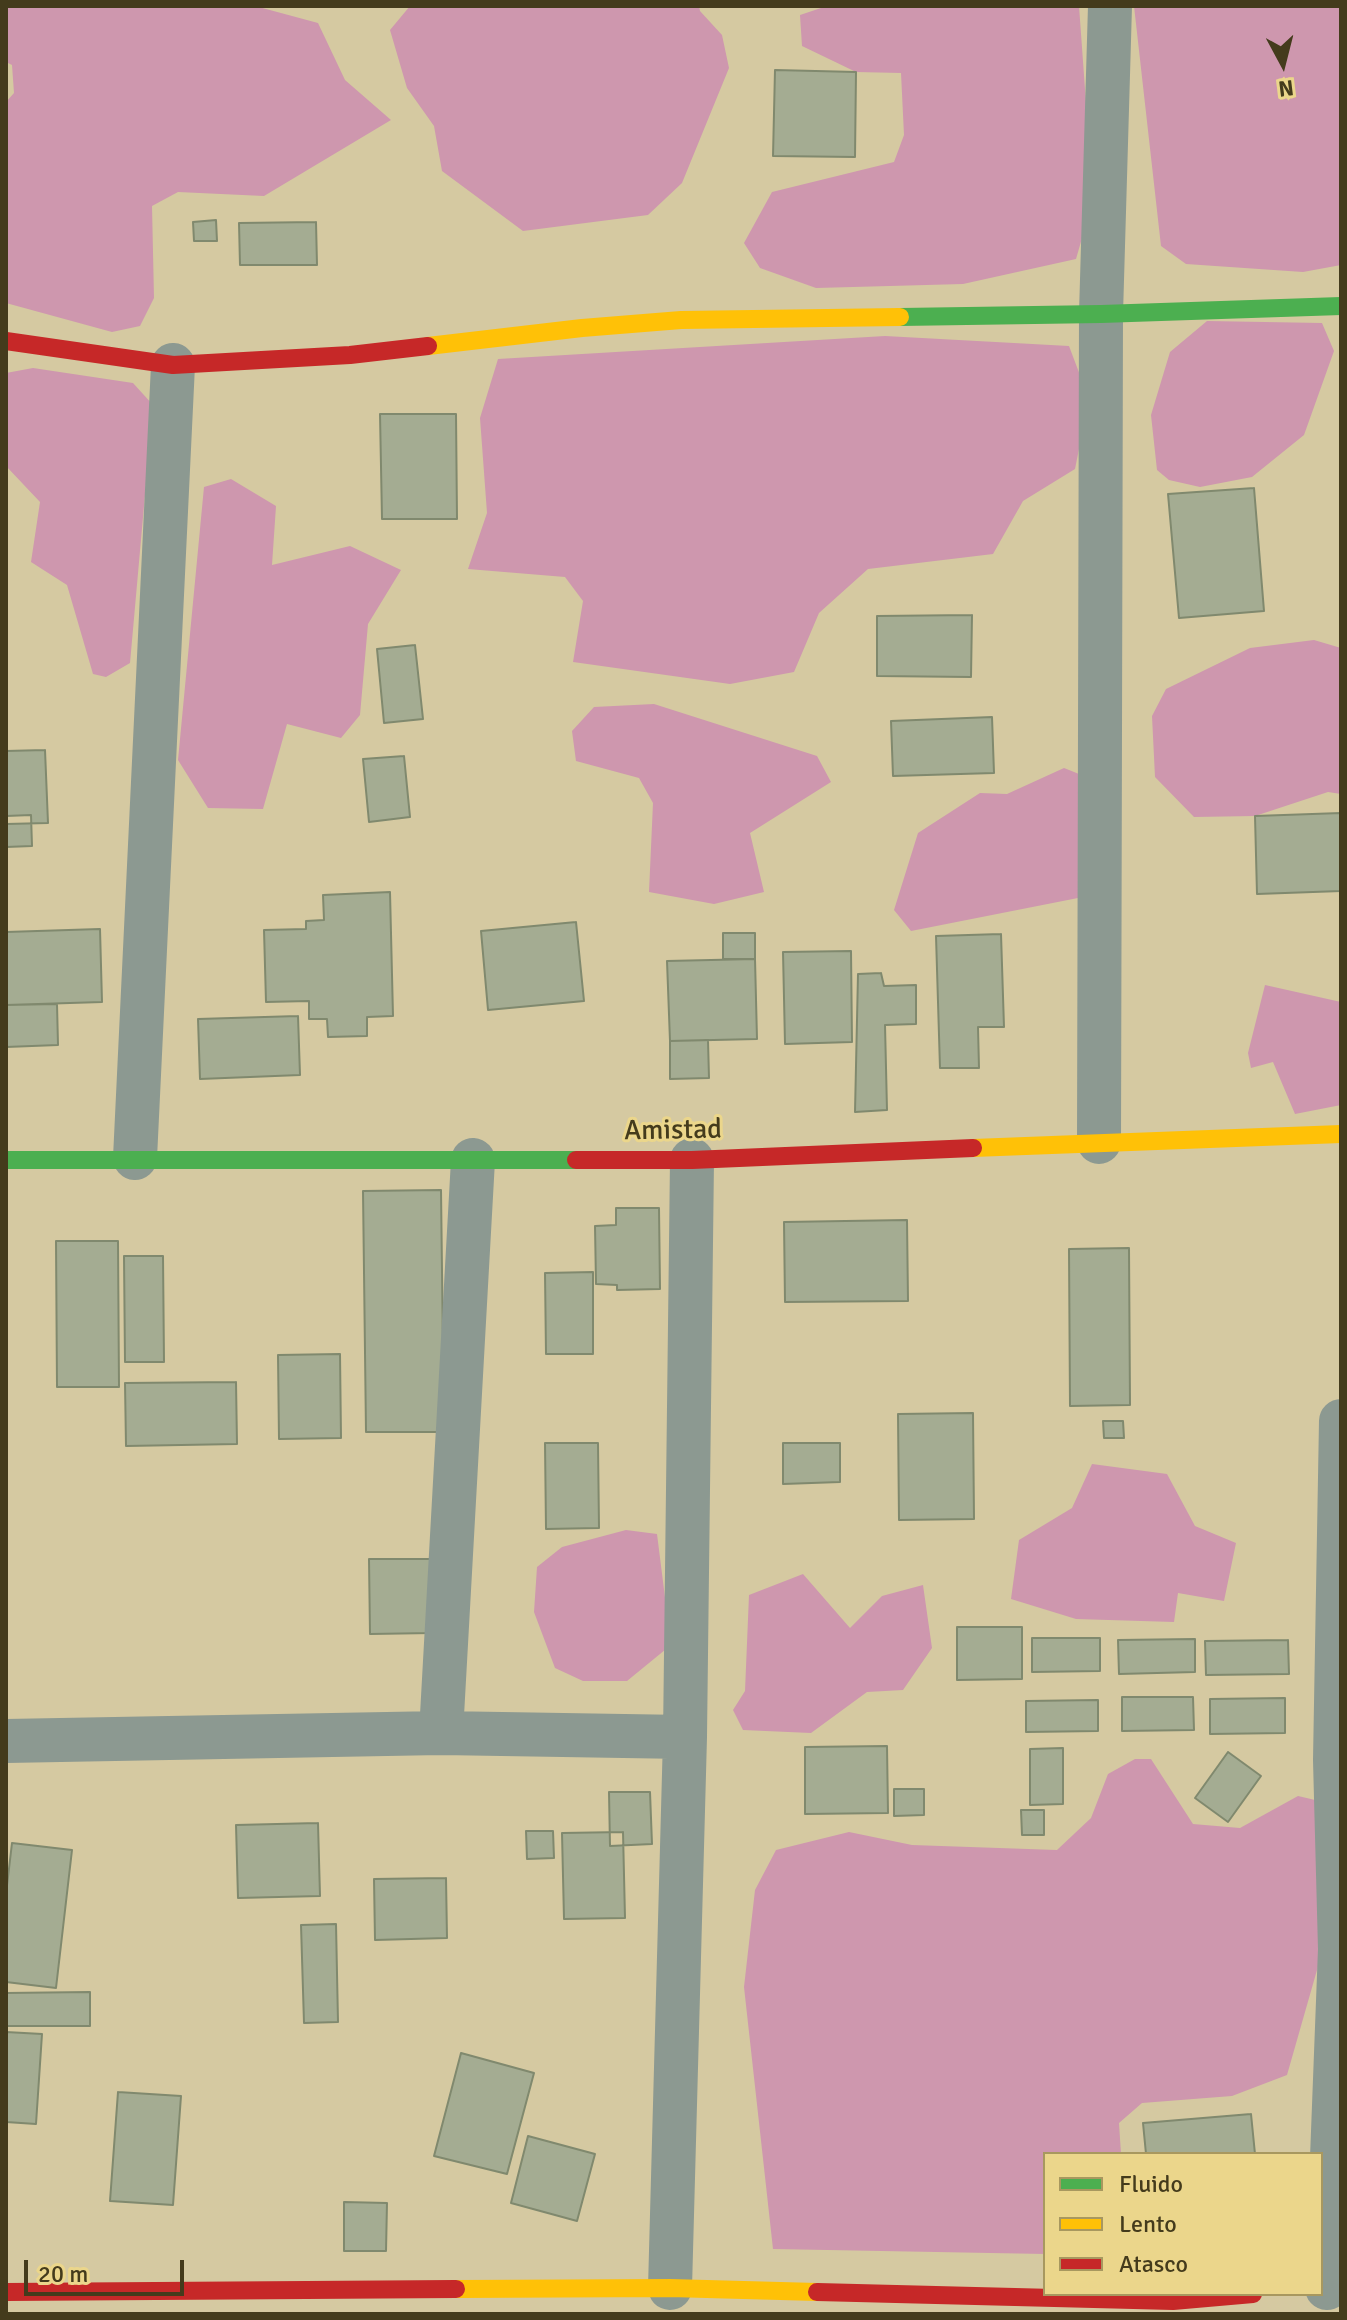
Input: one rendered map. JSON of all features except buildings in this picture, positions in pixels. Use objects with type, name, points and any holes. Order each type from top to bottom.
[{"type":"street","points":[[1099,1142],[1101,314],[1110,6]]},
{"type":"street","points":[[6,341],[173,365],[350,355],[582,328],[681,320],[1101,314],[1341,306]]},
{"type":"street","points":[[135,1158],[173,365]]},
{"type":"street","name":"Amistad","points":[[6,1160],[692,1160],[1341,1134]]},
{"type":"street","points":[[441,1733],[473,1160]]},
{"type":"street","points":[[670,2288],[685,1737],[692,1160]]},
{"type":"street","points":[[1330,2288],[1340,1949],[1335,1760],[1341,1421]]},
{"type":"street","points":[[6,1741],[441,1733],[685,1737]]},
{"type":"street","points":[[6,2292],[547,2302],[670,2288],[1174,2307],[1241,2296]]},
{"type":"shaded area","points":[[6,6],[255,6],[318,23],[345,80],[391,120],[264,196],[178,192],[152,206],[154,298],[140,326],[112,332],[6,303],[6,102],[14,93],[12,65],[6,62]]},
{"type":"shaded area","points":[[410,6],[699,6],[722,35],[729,68],[682,183],[648,215],[523,231],[442,171],[434,126],[407,88],[390,30]]},
{"type":"shaded area","points":[[827,6],[1079,6],[1093,200],[1076,259],[963,284],[816,288],[760,268],[744,243],[772,192],[894,162],[904,135],[901,73],[856,72],[802,46],[800,15]]},
{"type":"shaded area","points":[[1134,6],[1341,6],[1341,265],[1303,272],[1186,264],[1161,246]]},
{"type":"shaded area","points":[[1207,321],[1322,323],[1334,351],[1304,435],[1252,477],[1200,487],[1169,480],[1157,470],[1151,415],[1170,352]]},
{"type":"shaded area","points":[[885,336],[1069,346],[1089,399],[1075,469],[1023,501],[993,554],[868,569],[819,613],[794,672],[730,684],[573,662],[583,601],[565,577],[468,569],[487,513],[480,418],[498,359]]},
{"type":"shaded area","points":[[33,368],[133,383],[153,405],[130,663],[106,677],[93,674],[67,585],[31,562],[40,502],[6,466],[6,373]]},
{"type":"shaded area","points":[[231,479],[276,506],[272,565],[350,546],[401,570],[368,624],[360,715],[341,738],[287,724],[263,809],[208,808],[178,760],[204,487]]},
{"type":"shaded area","points":[[1314,640],[1341,648],[1341,794],[1328,792],[1255,816],[1194,817],[1155,777],[1152,716],[1166,689],[1250,648]]},
{"type":"shaded area","points":[[654,704],[817,756],[831,782],[750,833],[764,892],[714,904],[649,892],[653,803],[639,778],[576,761],[572,731],[594,707]]},
{"type":"shaded area","points":[[1064,768],[1104,784],[1083,897],[911,931],[894,910],[918,833],[980,793],[1007,794]]},
{"type":"shaded area","points":[[1265,985],[1341,1002],[1341,1105],[1295,1114],[1273,1062],[1251,1068],[1248,1053]]},
{"type":"shaded area","points":[[1092,1464],[1167,1474],[1195,1526],[1236,1543],[1224,1601],[1178,1593],[1174,1622],[1076,1619],[1011,1599],[1019,1540],[1072,1508]]},
{"type":"shaded area","points":[[626,1530],[657,1534],[671,1645],[627,1681],[583,1681],[555,1668],[534,1612],[537,1567],[562,1547]]},
{"type":"shaded area","points":[[803,1574],[850,1628],[882,1596],[923,1585],[932,1648],[903,1690],[867,1692],[811,1733],[743,1730],[733,1710],[745,1691],[749,1595]]},
{"type":"shaded area","points":[[1135,1759],[1151,1759],[1193,1824],[1240,1828],[1298,1796],[1328,1803],[1341,1886],[1287,2075],[1232,2096],[1142,2103],[1119,2123],[1121,2152],[1043,2152],[1043,2254],[773,2249],[744,1987],[755,1890],[776,1850],[849,1832],[912,1845],[1057,1850],[1091,1818],[1108,1774]]},
{"type":"traffic: fast","points":[[900,317],[1341,306]]},
{"type":"traffic: fast","points":[[6,1160],[576,1160]]},
{"type":"traffic: slow","points":[[428,346],[681,320],[900,317]]},
{"type":"traffic: slow","points":[[973,1148],[1341,1134]]},
{"type":"traffic: slow","points":[[456,2289],[670,2288],[817,2292]]},
{"type":"traffic: jam","points":[[6,341],[173,365],[350,355],[428,346]]},
{"type":"traffic: jam","points":[[576,1160],[692,1160],[973,1148]]},
{"type":"traffic: jam","points":[[6,2292],[456,2289]]},
{"type":"traffic: jam","points":[[817,2292],[1173,2301],[1230,2296]]}]
